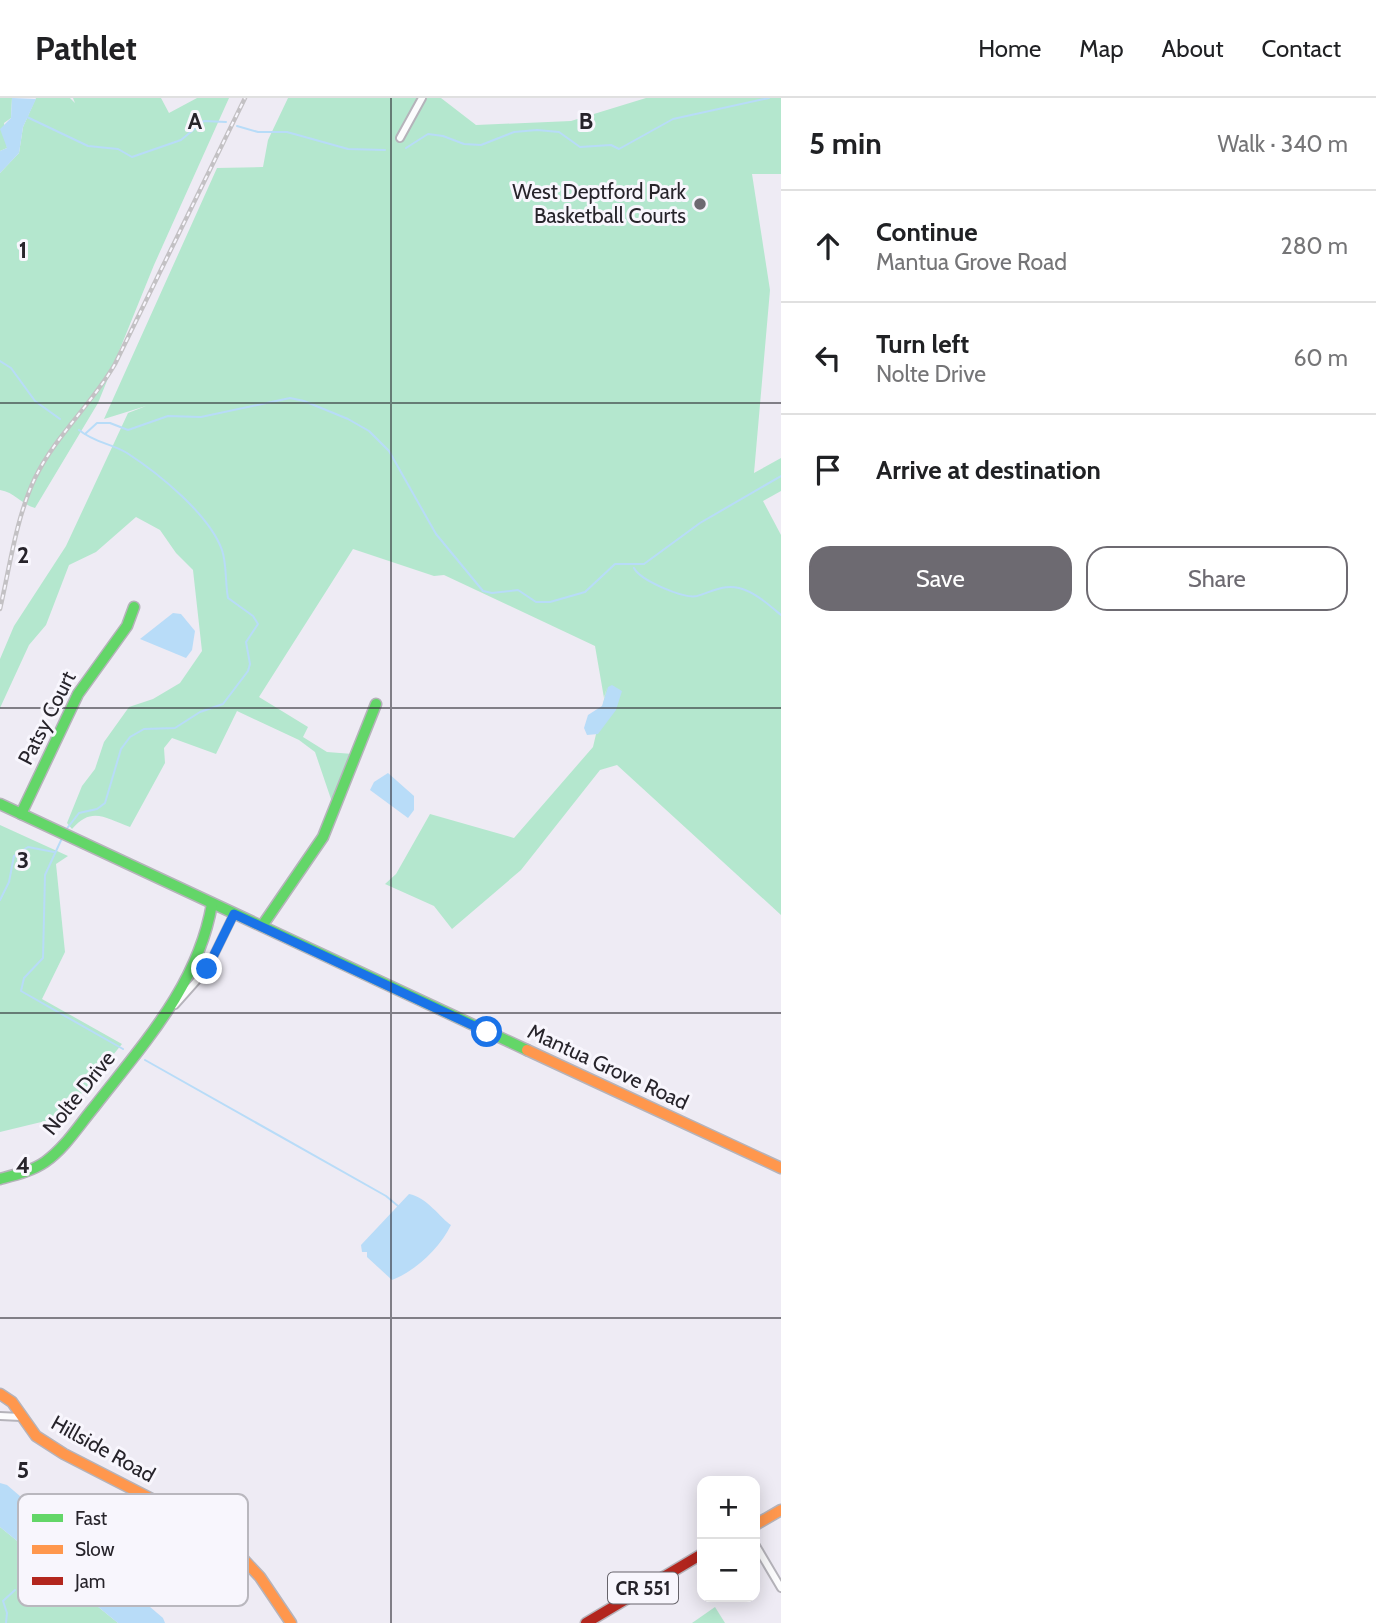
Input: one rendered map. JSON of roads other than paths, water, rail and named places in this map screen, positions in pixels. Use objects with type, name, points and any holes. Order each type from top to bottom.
[{"type":"street","points":[[400,138],[422,98]]},
{"type":"street","name":"Patsy Court","points":[[21,814],[78,694],[127,626],[134,607]]},
{"type":"street","points":[[262,926],[268,913],[323,837],[376,704]]},
{"type":"street","name":"Mantua Grove Road","points":[[0,804],[781,1168]]},
{"type":"street","name":"Nolte Drive","points":[[171,1008],[211,924],[212,904]]},
{"type":"street","name":"Nolte Drive","points":[[0,1179],[28,1171],[56,1153],[171,1008],[186,996],[207,969],[234,914]]},
{"type":"street","name":"Hillside Road","points":[[0,1394],[12,1402],[36,1436],[71,1459],[141,1494]]},
{"type":"street","name":"Hillside Road","points":[[0,1416],[21,1416]]},
{"type":"street","points":[[760,1522],[781,1510]]},
{"type":"street","points":[[760,1552],[781,1588]]},
{"type":"street","name":"CR 551","points":[[586,1623],[697,1557]]},
{"type":"street","name":"Hillside Road","points":[[248,1564],[291,1623]]},
{"type":"water","points":[[12,98],[36,99],[23,127],[19,153],[0,173],[0,151],[7,148],[0,129],[11,118]]},
{"type":"water","points":[[173,613],[181,614],[195,631],[192,650],[186,658],[140,639]]},
{"type":"water","points":[[612,685],[622,691],[616,710],[598,734],[587,735],[584,728],[588,715],[602,706],[608,687]]},
{"type":"water","points":[[388,773],[414,796],[414,810],[408,818],[370,790],[374,782]]},
{"type":"water","points":[[409,1194],[428,1204],[451,1225],[426,1258],[392,1280],[367,1257],[367,1252],[362,1252],[361,1245]]},
{"type":"water","points":[[0,1483],[18,1494],[18,1542],[0,1527]]},
{"type":"water","points":[[97,1606],[149,1606],[165,1623],[118,1623]]},
{"type":"waterway","points":[[406,148],[428,134],[464,144],[481,145],[514,132],[537,130],[559,132],[580,147],[611,145],[619,149],[673,119],[769,98]]},
{"type":"waterway","points":[[27,117],[88,146],[118,149],[132,157],[181,140],[204,121],[226,122]]},
{"type":"waterway","points":[[237,126],[258,132],[287,132],[348,149],[385,150]]},
{"type":"waterway","points":[[0,361],[11,368],[35,401],[60,419]]},
{"type":"waterway","points":[[85,434],[97,423],[110,423],[128,430],[168,416],[201,417],[290,398],[304,401],[369,431],[389,451],[436,534],[483,591],[492,593],[518,590],[536,602],[550,602],[585,592],[615,564],[644,564],[700,523],[781,476]]},
{"type":"waterway","points":[[65,831],[79,813],[97,809],[105,803],[121,749],[130,737],[144,729],[175,728],[200,712],[223,704],[248,671],[250,664],[246,642],[258,624],[253,616],[228,598],[222,550],[206,522],[167,483],[139,461],[79,430]]},
{"type":"waterway","points":[[634,568],[644,578],[682,595],[697,596],[722,588],[739,588],[767,603],[781,615]]},
{"type":"waterway","points":[[63,836],[45,875],[43,958],[24,978],[21,991],[123,1049]]},
{"type":"waterway","points":[[0,900],[9,882],[14,856],[28,847],[54,852]]},
{"type":"waterway","points":[[145,1060],[386,1196],[398,1206]]},
{"type":"waterway","points":[[6,1623],[7,1613],[3,1601],[15,1590]]},
{"type":"railway","points":[[0,609],[18,526],[35,478],[53,448],[115,364],[245,98]]},
{"type":"place","name":"West Deptford Park Basketball Courts","points":[[700,204]]}]
